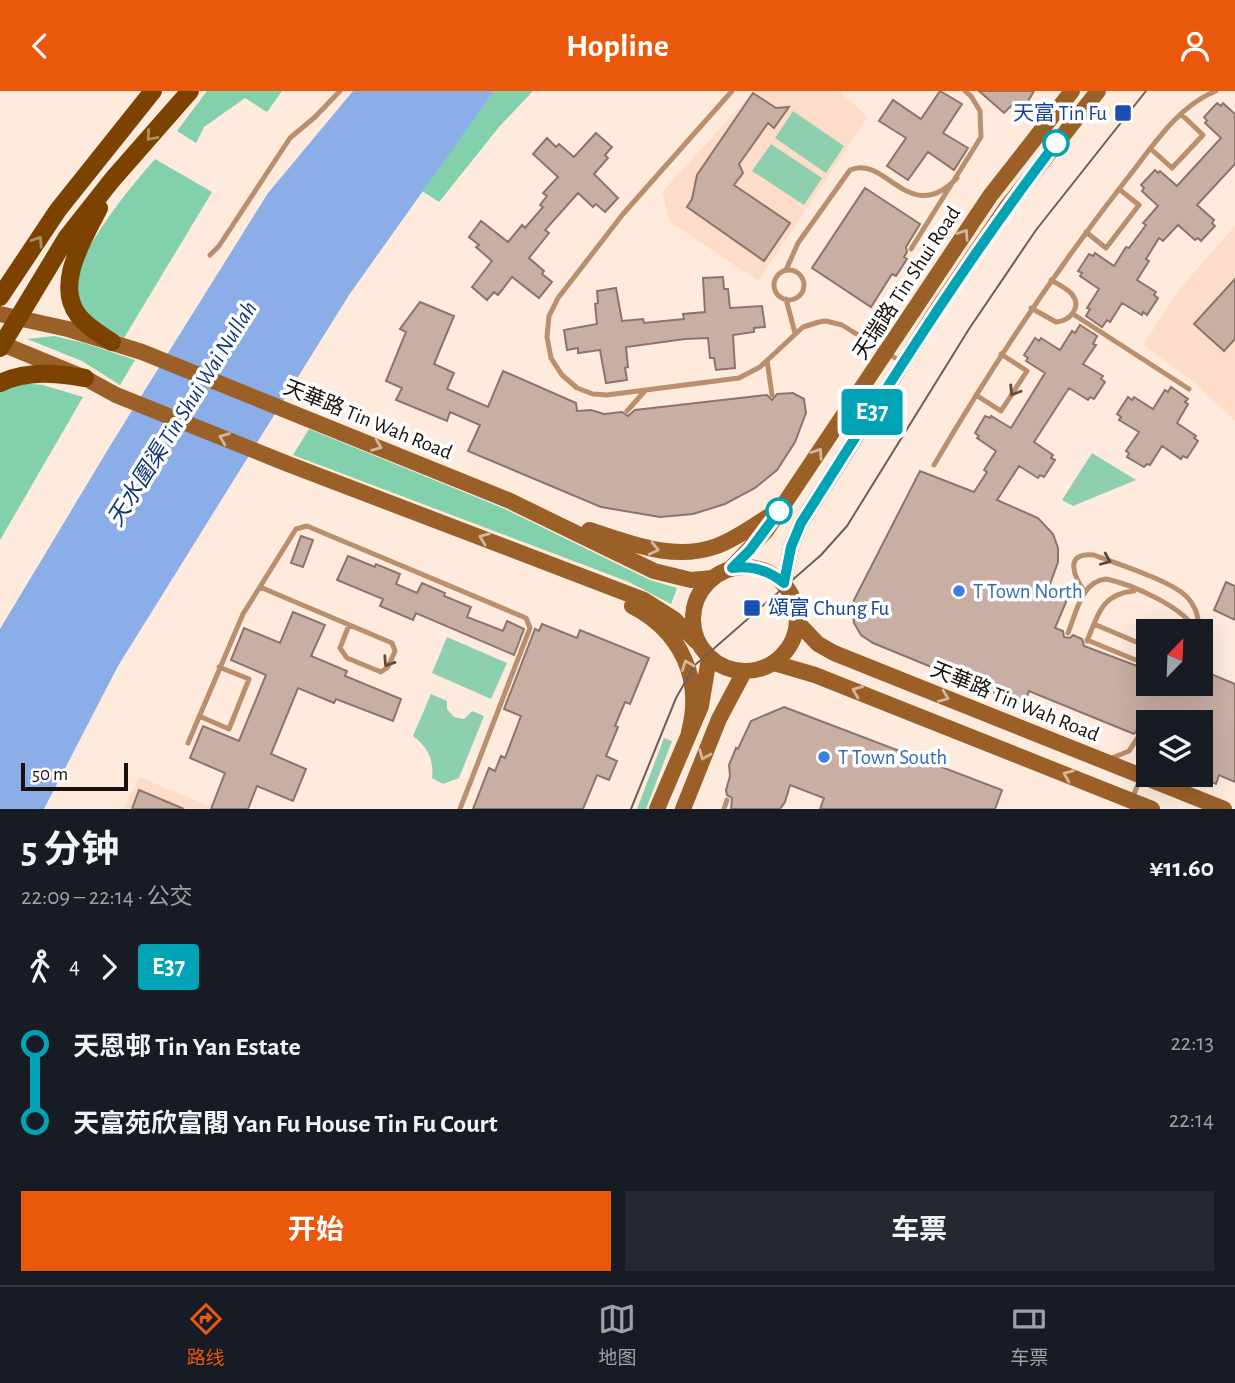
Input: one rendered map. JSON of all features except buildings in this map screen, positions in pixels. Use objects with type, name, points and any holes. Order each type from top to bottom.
[{"type":"main road","points":[[0,297],[58,209],[153,91]]},
{"type":"main road","points":[[190,91],[67,237],[1,345],[85,378],[116,395],[288,464],[643,600],[674,619],[709,658],[732,670],[755,671],[774,663],[790,646],[798,623],[794,602],[784,583],[754,567],[732,568],[713,577],[696,600],[692,614],[697,642]]},
{"type":"main road","name":"天瑞路 Tin Shui Road","points":[[732,568],[766,531],[990,196],[1072,91]]},
{"type":"main road","name":"天瑞路 Tin Shui Road","points":[[784,583],[791,547],[801,523],[903,363],[1006,208],[1098,91]]},
{"type":"main road","points":[[111,342],[78,315],[71,305],[69,291],[79,250],[113,180]]},
{"type":"main road","name":"天華路 Tin Wah Road","points":[[0,314],[142,352],[542,515],[654,571],[691,580],[713,577]]},
{"type":"main road","points":[[0,383],[22,375],[38,373],[85,378]]},
{"type":"main road","points":[[542,515],[656,550],[688,553],[732,540],[779,510]]},
{"type":"main road","points":[[526,554],[649,615],[666,630],[680,649],[691,675],[694,704],[689,732]]},
{"type":"main road","name":"天華路 Tin Wah Road","points":[[798,623],[818,644],[834,653],[1096,757],[1136,766]]},
{"type":"main road","points":[[657,809],[705,692],[709,658]]},
{"type":"main road","points":[[774,663],[815,674],[1152,809]]},
{"type":"main road","points":[[683,809],[719,719],[744,672]]},
{"type":"main road","name":"天華路 Tin Wah Road","points":[[1182,787],[1224,809]]},
{"type":"lane","points":[[210,255],[219,246],[290,138],[340,91]]},
{"type":"lane","points":[[732,91],[623,215],[558,298],[549,316],[547,337],[551,358],[569,382],[586,392],[599,395],[646,390],[739,378],[754,371],[795,333],[812,323],[833,322],[903,363]]},
{"type":"lane","points":[[911,249],[978,145],[983,128],[980,111],[965,91]]},
{"type":"lane","points":[[934,465],[1031,308],[1086,232],[1181,114],[1202,97],[1216,91]]},
{"type":"lane","points":[[1151,149],[1172,168],[1203,135],[1181,114]]},
{"type":"lane","points":[[786,270],[796,272],[804,283],[799,296],[786,299],[777,294],[774,284],[778,275],[786,270],[798,243],[850,170],[867,167],[902,190],[919,195],[936,193],[957,178]]},
{"type":"lane","points":[[1086,232],[1106,248],[1139,205],[1119,189]]},
{"type":"lane","points":[[1031,308],[1055,322],[1062,322],[1073,314],[1073,295],[1051,280]]},
{"type":"lane","points":[[786,299],[795,333]]},
{"type":"lane","points":[[1073,314],[1189,389]]},
{"type":"lane","points":[[975,395],[1001,411],[1027,370],[1001,354]]},
{"type":"lane","points":[[767,360],[772,395]]},
{"type":"lane","points":[[627,411],[646,390]]},
{"type":"lane","points":[[188,744],[243,614],[296,529],[307,526],[526,618],[530,628],[460,809]]},
{"type":"lane","points":[[1085,592],[1075,578],[1073,568],[1079,558],[1088,554],[1180,591],[1194,608],[1197,619]]},
{"type":"lane","points":[[1068,633],[1085,592],[1091,584],[1106,579],[1176,608],[1188,619]]},
{"type":"lane","points":[[260,587],[392,643],[395,651],[388,667],[381,672],[347,658],[340,648],[349,625]]},
{"type":"lane","points":[[1136,660],[1087,640],[1101,607],[1108,600],[1137,591]]},
{"type":"lane","points":[[1094,624],[1136,642]]},
{"type":"lane","points":[[199,716],[229,729],[249,679],[219,667]]},
{"type":"lane","points":[[1096,757],[1118,757],[1136,742]]},
{"type":"lane","points":[[1131,800],[1137,787]]},
{"type":"lane","points":[[724,809],[727,800]]},
{"type":"shaded area","points":[[754,91],[839,91],[868,117],[758,281],[670,222],[662,192]]},
{"type":"shaded area","points":[[1235,226],[1235,421],[1196,384],[1143,345],[1181,287]]},
{"type":"shaded area","points":[[139,777],[217,809],[123,809]]},
{"type":"green space","points":[[207,91],[282,91],[267,112],[245,98],[204,127],[196,143],[177,131]]},
{"type":"green space","points":[[494,91],[533,91],[499,127],[439,202],[422,191]]},
{"type":"green space","points":[[793,111],[844,146],[826,173],[775,138]]},
{"type":"green space","points":[[771,144],[822,178],[804,205],[752,171]]},
{"type":"green space","points":[[155,159],[212,192],[124,338],[103,327],[84,311],[76,297],[75,283],[91,245],[132,186]]},
{"type":"green space","points":[[54,336],[135,360],[120,385],[82,361],[27,339]]},
{"type":"green space","points":[[22,383],[43,385],[83,397],[0,540],[0,391]]},
{"type":"green space","points":[[309,429],[505,509],[650,580],[677,588],[671,604],[629,582],[293,455]]},
{"type":"green space","points":[[1092,453],[1136,480],[1073,506],[1062,500]]},
{"type":"green space","points":[[447,637],[507,663],[491,699],[432,673]]},
{"type":"green space","points":[[431,694],[447,701],[447,709],[454,717],[464,719],[472,711],[484,716],[459,778],[443,784],[432,778],[429,754],[413,736]]},
{"type":"green space","points":[[664,738],[672,741],[646,809],[637,809]]},
{"type":"water","name":"天水圍渠 Tin Shui Wai Nullah","points":[[353,91],[494,91],[349,295],[118,666],[44,809],[0,809],[0,629],[110,446],[268,193]]},
{"type":"tram line","points":[[631,809],[676,698],[695,665],[821,555],[847,526],[969,329],[1036,230],[1146,91]]},
{"type":"bus line","name":"E37","points":[[779,511],[766,531],[732,568],[754,567],[784,583],[791,547],[801,523],[938,308],[1006,208],[1056,143]]},
{"type":"place","name":"天富 Tin Fu","points":[[1123,113]]},
{"type":"place","name":"T Town North","points":[[959,591]]},
{"type":"place","name":"頌富 Chung Fu","points":[[752,608]]},
{"type":"place","name":"T Town South","points":[[824,757]]}]
